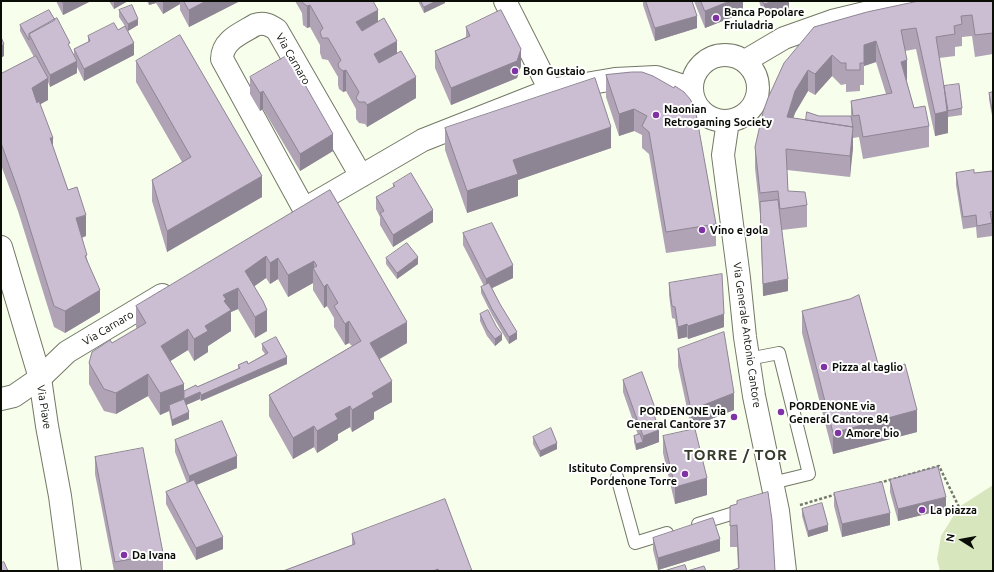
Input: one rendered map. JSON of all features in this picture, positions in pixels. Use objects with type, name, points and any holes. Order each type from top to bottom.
[{"type":"street","points":[[505,1],[550,90]]},
{"type":"street","points":[[745,61],[784,38],[832,21],[855,8],[914,1]]},
{"type":"street","name":"Via Carnaro","points":[[361,176],[277,30],[266,24],[260,23],[229,41],[225,45],[222,52],[222,59],[297,214],[423,140],[550,90],[615,79],[656,77],[692,89]]},
{"type":"street","points":[[722,55],[734,56],[745,61],[754,71],[758,84],[757,97],[751,109],[741,117],[728,121],[715,120],[703,113],[695,102],[692,89],[694,77],[700,66],[710,59],[722,55]]},
{"type":"street","name":"Via Generale Antonio Cantore","points":[[728,121],[723,155],[748,359],[768,501],[785,571]]},
{"type":"street","name":"Via Piave","points":[[1,246],[40,378],[60,496],[70,571]]},
{"type":"street","name":"Via Carnaro","points":[[1,399],[14,396],[40,378],[67,352],[182,283]]},
{"type":"lane","points":[[617,477],[635,543],[768,501],[809,474],[779,353],[748,359]]},
{"type":"path","points":[[878,483],[939,466],[959,507]]},
{"type":"path","points":[[768,501],[839,494]]},
{"type":"green space","points":[[993,485],[993,571],[940,571],[937,559],[941,536],[959,507]]},
{"type":"building","points":[[184,1],[206,1],[189,10]]},
{"type":"building","points":[[302,1],[373,1],[378,10],[356,22],[362,31],[384,18],[397,41],[374,54],[379,63],[401,51],[416,77],[367,105],[365,102],[359,102],[356,98],[359,92],[346,70],[343,71],[339,68],[338,64],[341,60],[328,38],[322,38],[320,32],[323,28],[310,5],[307,6]]},
{"type":"building","points":[[421,1],[436,1],[424,7]]},
{"type":"building","points":[[646,1],[692,1],[697,16],[655,28]]},
{"type":"building","points":[[701,1],[730,1],[705,11]]},
{"type":"building","points":[[763,1],[775,1],[764,4]]},
{"type":"building","points":[[919,1],[993,1],[993,33],[975,35],[972,15],[961,16],[962,24],[954,26],[955,34],[936,37],[948,111],[935,114],[916,28],[901,30],[907,60],[901,62],[914,108],[925,106],[929,126],[863,137],[859,115],[853,116],[851,101],[892,93],[876,41],[864,45],[864,63],[860,63],[860,70],[846,70],[846,63],[841,63],[832,55],[815,74],[808,70],[795,91],[787,117],[853,127],[850,156],[786,149],[788,191],[805,192],[807,205],[780,209],[778,191],[760,193],[755,147],[763,112],[784,63],[814,27],[867,12]]},
{"type":"building","points":[[132,5],[138,19],[128,24],[119,10]]},
{"type":"building","points":[[49,10],[55,20],[29,34],[29,40],[20,25]]},
{"type":"building","points":[[501,10],[521,49],[517,61],[451,88],[435,51],[470,36],[466,27]]},
{"type":"building","points":[[57,18],[70,43],[68,44],[77,61],[50,75],[29,34]]},
{"type":"building","points":[[114,23],[118,30],[125,26],[134,43],[84,69],[74,49],[90,41],[88,36]]},
{"type":"building","points":[[180,35],[262,176],[167,231],[152,180],[191,157],[136,61]]},
{"type":"building","points":[[1,37],[4,44],[1,46]]},
{"type":"building","points":[[288,55],[333,134],[300,154],[263,91],[260,93],[250,77]]},
{"type":"building","points":[[36,56],[48,78],[32,88],[37,103],[39,101],[53,138],[50,138],[68,190],[77,187],[86,215],[76,218],[87,255],[85,256],[100,290],[65,311],[54,306],[18,190],[1,143],[1,74]]},
{"type":"building","points":[[642,72],[653,76],[674,88],[675,86],[684,92],[695,108],[716,224],[666,232],[649,132],[642,126],[647,116],[634,109],[619,114],[606,75]]},
{"type":"building","points":[[595,78],[611,127],[513,160],[518,174],[467,191],[445,128]]},
{"type":"building","points":[[959,84],[962,108],[947,111],[944,86]]},
{"type":"building","points":[[993,92],[993,115],[989,93]]},
{"type":"building","points":[[807,112],[819,116],[851,116],[853,127],[806,120]]},
{"type":"building","points":[[974,170],[974,173],[992,171],[993,176],[993,211],[990,212],[992,223],[977,226],[976,215],[963,217],[956,173]]},
{"type":"building","points":[[411,173],[433,210],[393,235],[380,213],[384,211],[376,197],[395,186],[393,184]]},
{"type":"building","points":[[330,190],[407,322],[370,343],[392,381],[372,393],[374,397],[352,410],[350,406],[335,414],[338,419],[317,431],[314,426],[293,438],[269,395],[361,341],[349,321],[345,324],[334,306],[338,303],[327,284],[324,287],[313,268],[317,266],[314,261],[288,275],[278,258],[270,263],[266,256],[245,271],[267,310],[255,317],[238,288],[223,295],[226,299],[224,301],[231,310],[205,326],[208,331],[194,339],[188,329],[161,346],[184,384],[160,393],[148,374],[116,393],[104,389],[89,363],[92,352],[110,340],[112,343],[146,323],[136,306]]},
{"type":"building","points":[[778,200],[788,279],[763,284],[760,202]]},
{"type":"building","points":[[492,223],[513,265],[486,279],[463,233]]},
{"type":"building","points":[[407,243],[418,257],[397,273],[386,258]]},
{"type":"building","points":[[722,274],[724,314],[688,326],[687,324],[678,327],[675,307],[672,306],[669,283]]},
{"type":"building","points":[[489,283],[517,332],[509,337],[481,287]]},
{"type":"building","points":[[859,295],[880,371],[905,364],[917,410],[833,433],[802,311],[850,299]]},
{"type":"building","points":[[488,310],[502,334],[495,339],[487,329],[480,314]]},
{"type":"building","points":[[724,332],[734,393],[691,410],[678,349]]},
{"type":"building","points":[[276,337],[287,357],[201,395],[200,392],[184,399],[184,391],[196,385],[197,387],[240,368],[238,365],[247,361],[248,364],[268,353],[262,344]]},
{"type":"building","points":[[642,372],[655,408],[652,408],[659,430],[643,436],[623,380]]},
{"type":"building","points":[[184,399],[189,412],[172,420],[169,405]]},
{"type":"building","points":[[222,421],[237,456],[189,476],[175,440]]},
{"type":"building","points":[[551,428],[557,443],[540,451],[533,437]]},
{"type":"building","points":[[695,429],[707,478],[675,487],[663,436]]},
{"type":"building","points":[[640,434],[643,442],[636,444],[634,436]]},
{"type":"building","points":[[143,448],[163,553],[115,562],[95,457]]},
{"type":"building","points":[[938,467],[946,497],[898,509],[890,480]]},
{"type":"building","points":[[194,480],[223,537],[196,548],[166,492]]},
{"type":"building","points":[[882,482],[890,513],[842,524],[834,493]]},
{"type":"building","points":[[768,492],[772,520],[775,571],[730,571],[739,568],[737,525],[730,526],[730,506],[737,504],[737,501]]},
{"type":"building","points":[[445,499],[472,571],[439,571],[438,569],[433,571],[283,571],[355,544],[352,534]]},
{"type":"building","points":[[822,503],[828,525],[808,531],[802,509]]},
{"type":"building","points":[[713,518],[720,539],[658,558],[653,538]]},
{"type":"building","points":[[4,562],[8,571],[1,571],[1,563]]},
{"type":"building","points":[[685,565],[687,571],[664,571]]},
{"type":"building","points":[[704,566],[706,571],[687,571]]},
{"type":"place","name":"Banca Popolare Friuladria","points":[[716,18]]},
{"type":"place","name":"Bon Gustaio","points":[[515,71]]},
{"type":"place","name":"Naonian Retrogaming Society","points":[[656,115]]},
{"type":"place","name":"Vino e gola","points":[[702,230]]},
{"type":"place","name":"Pizza al taglio","points":[[824,367]]},
{"type":"place","name":"PORDENONE via General Cantore 84","points":[[781,412]]},
{"type":"place","name":"PORDENONE via General Cantore 37","points":[[734,417]]},
{"type":"place","name":"Amore bio","points":[[838,433]]},
{"type":"place","name":"Istituto Comprensivo Pordenone Torre","points":[[685,474]]},
{"type":"place","name":"La piazza","points":[[922,510]]},
{"type":"place","name":"Da Ivana","points":[[124,555]]},
{"type":"district","name":"TORRE / TOR","points":[[736,455]]}]
